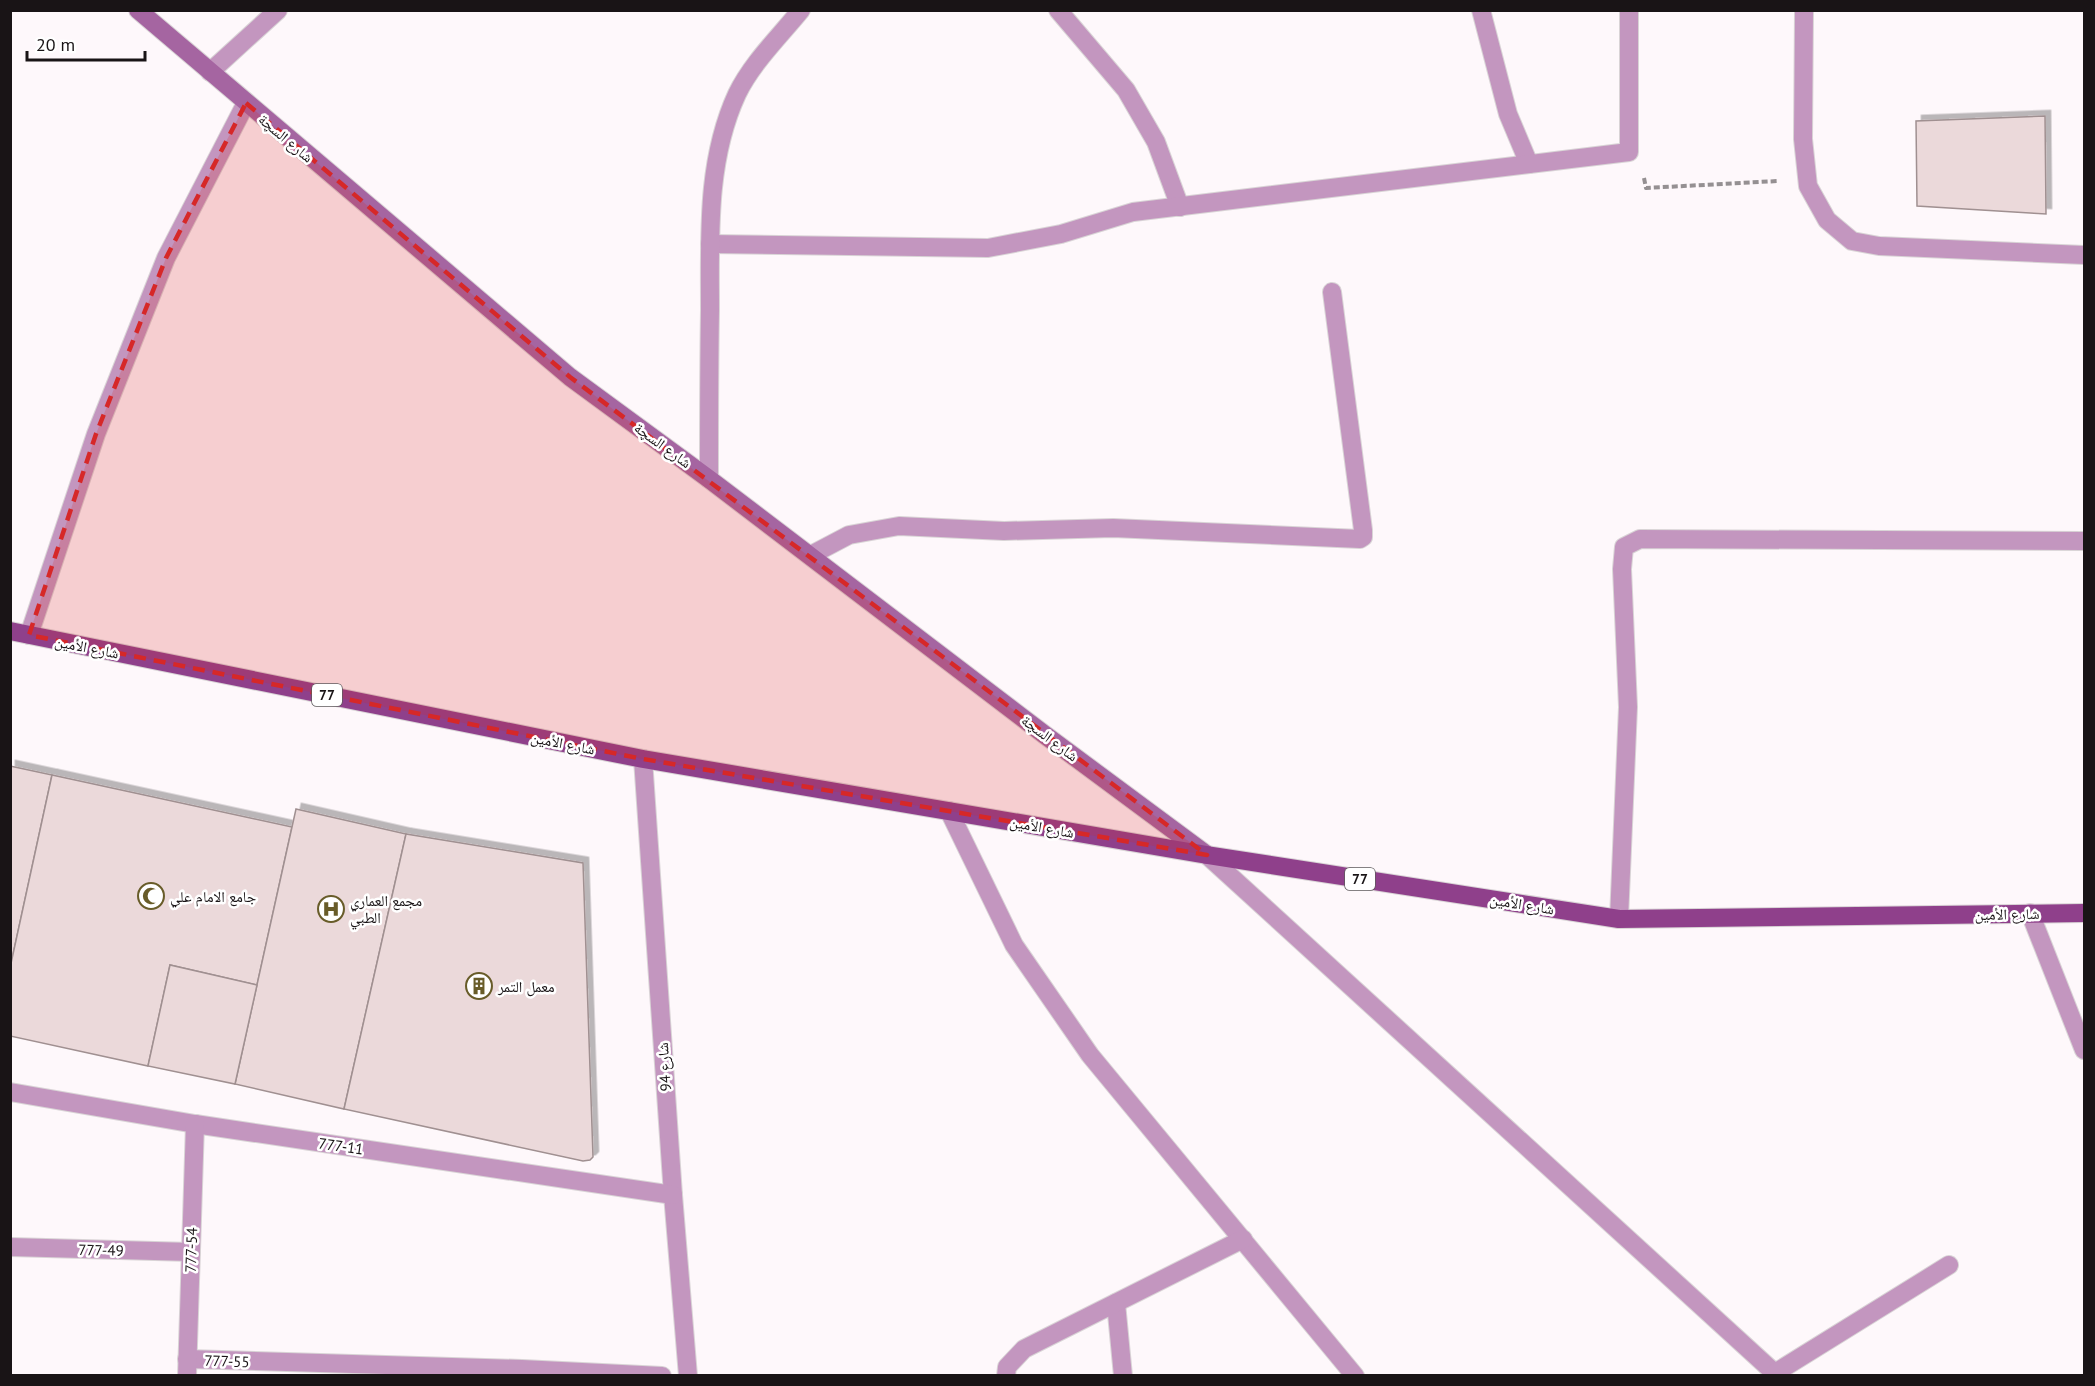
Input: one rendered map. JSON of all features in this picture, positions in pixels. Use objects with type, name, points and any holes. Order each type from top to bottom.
[{"type":"main road","name":"شارع الأمين","points":[[10,631],[643,759],[1207,855],[1619,919],[2085,913]]},
{"type":"street","name":"شارع السچة","points":[[138,10],[570,377],[811,555],[1045,735],[1207,855]]},
{"type":"street","points":[[210,72],[278,10]]},
{"type":"street","points":[[709,479],[710,244],[712,188],[717,155],[737,95],[749,73],[801,10]]},
{"type":"street","points":[[1058,10],[1126,90],[1156,142],[1180,207]]},
{"type":"street","points":[[1481,10],[1508,114],[1529,164]]},
{"type":"street","points":[[710,244],[988,248],[1061,234],[1133,212],[1629,152],[1629,10]]},
{"type":"street","points":[[1804,10],[1805,174],[1808,186],[1827,220],[1852,241],[1879,246],[2085,255]]},
{"type":"street","points":[[29,635],[96,434],[166,258],[246,103]]},
{"type":"street","points":[[811,555],[849,535],[899,526],[1004,531],[1113,528],[1360,539],[1363,537],[1363,530],[1332,292]]},
{"type":"street","points":[[1619,919],[1628,707],[1622,569],[1624,547],[1640,539],[2085,541]]},
{"type":"street","name":"شارع 94","points":[[643,759],[688,1376]]},
{"type":"street","points":[[949,812],[1014,945],[1090,1055],[1355,1376]]},
{"type":"street","points":[[1207,855],[1777,1374],[1949,1265]]},
{"type":"street","points":[[2030,914],[2085,1050]]},
{"type":"street","name":"777-11","points":[[10,1092],[195,1124],[673,1195]]},
{"type":"street","name":"777-54","points":[[187,1367],[195,1124]]},
{"type":"street","points":[[1006,1376],[1006,1367],[1024,1349],[1243,1239]]},
{"type":"street","name":"777-49","points":[[10,1248],[191,1252]]},
{"type":"street","points":[[1116,1303],[1123,1376]]},
{"type":"street","name":"777-55","points":[[187,1367],[662,1376]]},
{"type":"path","points":[[1629,152],[1640,167],[1647,188],[1784,180],[1805,174]]},
{"type":"highlighted area","points":[[246,103],[570,377],[1207,855],[643,759],[29,635],[96,434],[166,258]]},
{"type":"building","points":[[2045,116],[2046,214],[1917,206],[1916,121]]},
{"type":"building","points":[[10,766],[52,775],[10,968]]},
{"type":"building","name":"جامع الامام علي","points":[[52,775],[292,827],[257,985],[170,965],[148,1066],[10,1036],[10,968]]},
{"type":"building","name":"مجمع العماري الطبي","points":[[296,809],[406,834],[344,1109],[235,1084]]},
{"type":"building","name":"معمل التمر","points":[[406,834],[583,863],[593,1157],[590,1160],[583,1161],[344,1109]]},
{"type":"building","points":[[170,965],[257,985],[235,1084],[148,1066]]},
{"type":"place","name":"جامع الامام علي","points":[[151,896]]},
{"type":"place","name":"مجمع العماري الطبي","points":[[331,909]]},
{"type":"place","name":"معمل التمر","points":[[479,986]]}]
